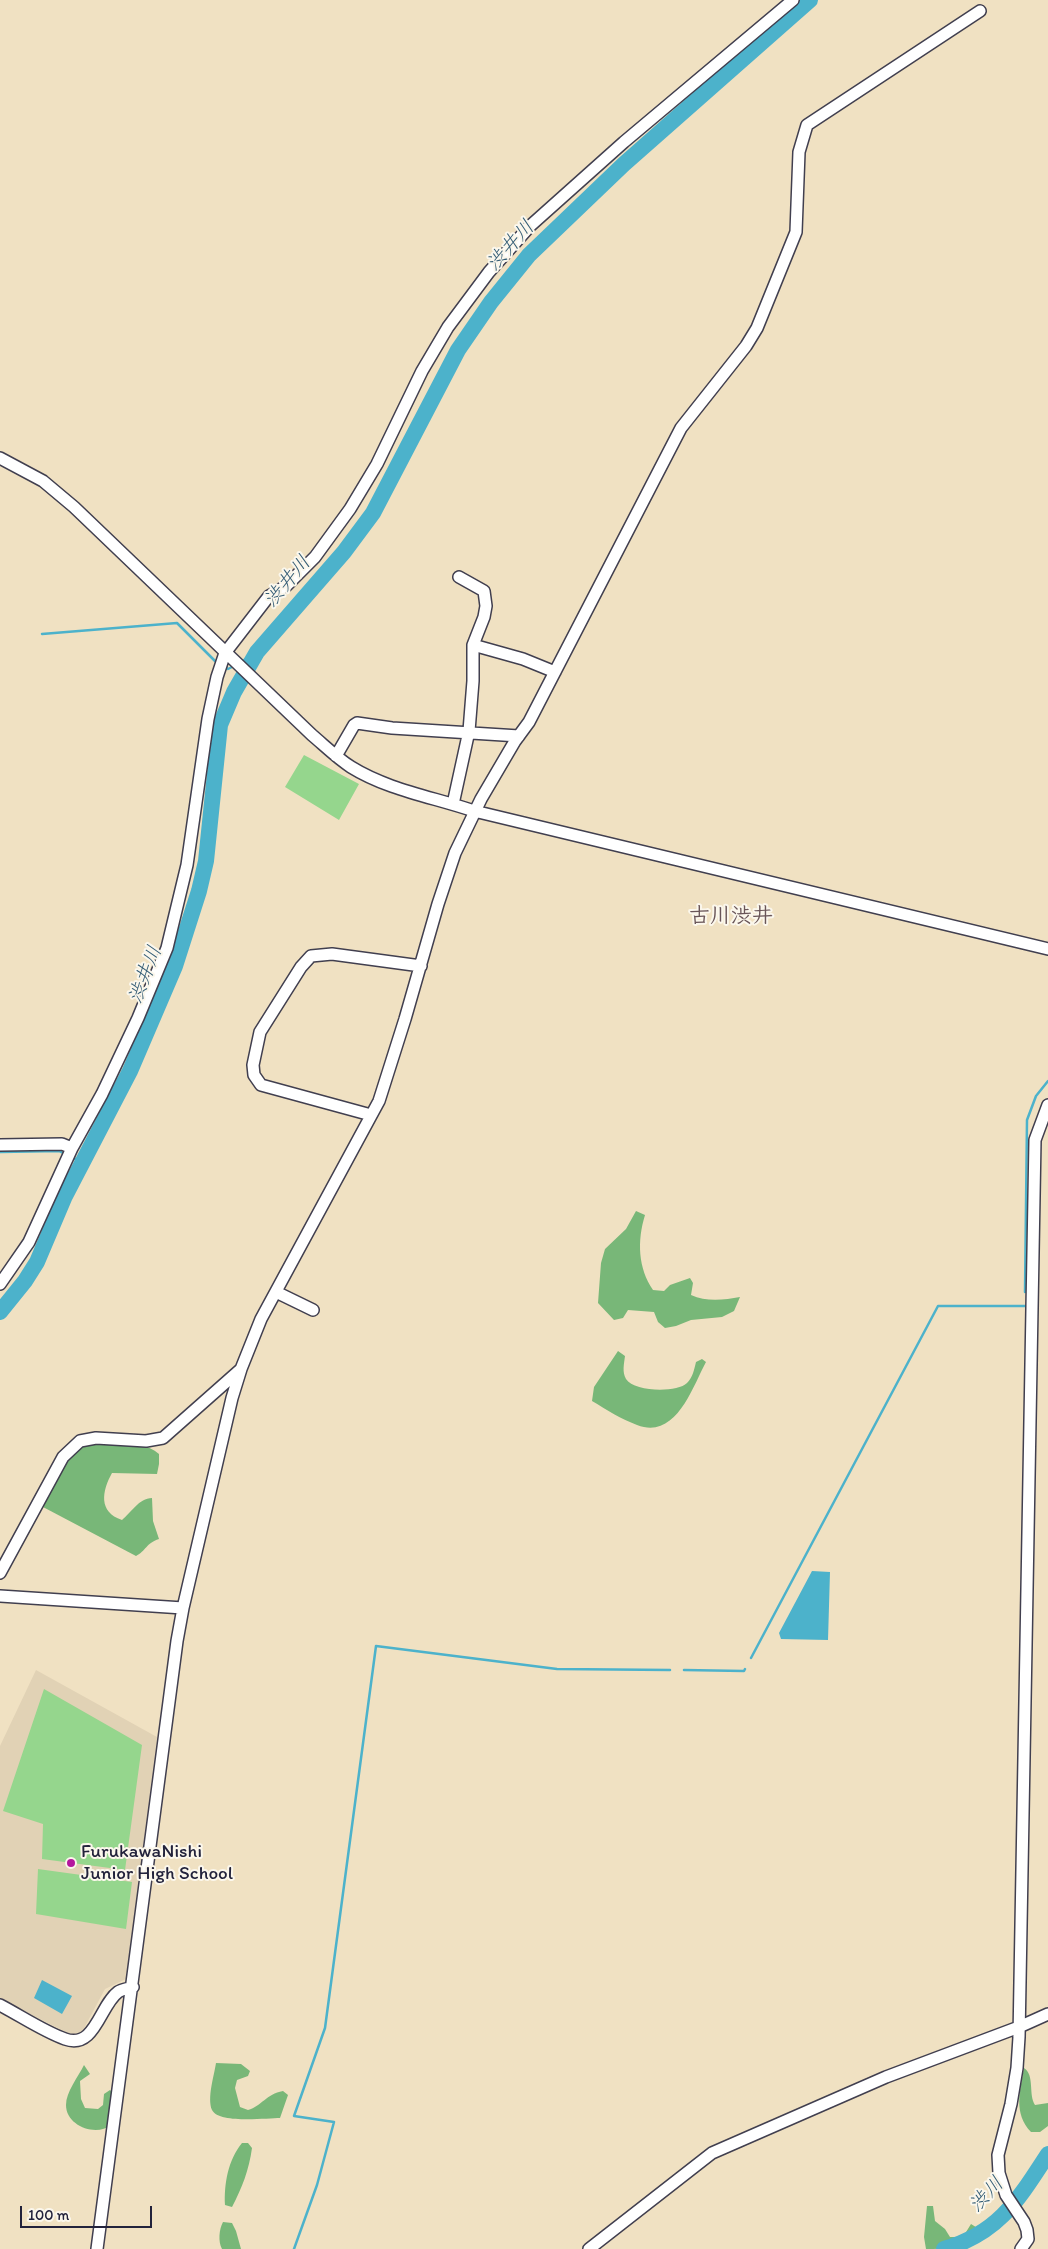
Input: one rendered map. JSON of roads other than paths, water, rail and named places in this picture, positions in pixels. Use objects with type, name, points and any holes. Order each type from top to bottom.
[{"type":"street","points":[[0,1284],[29,1242],[72,1148],[110,1077],[138,1018],[167,948],[187,865],[216,677],[227,655],[269,596],[286,586],[315,557],[350,510],[377,464],[422,371],[448,327],[489,272],[530,226],[624,142],[793,0]]},
{"type":"street","points":[[97,2249],[182,1608],[240,1370],[261,1319],[380,1101],[438,904],[452,861],[474,811],[518,736],[529,722],[681,428],[746,346],[757,328],[796,232],[799,152],[807,125],[980,11]]},
{"type":"street","points":[[0,458],[43,481],[74,507],[254,681],[336,756],[368,776],[395,788],[474,811],[1048,949]]},
{"type":"street","points":[[453,804],[469,733],[473,681],[473,645],[484,618],[486,606],[484,591],[459,577]]},
{"type":"street","points":[[473,645],[523,659],[555,672]]},
{"type":"street","points":[[336,756],[354,725],[358,723],[518,736]]},
{"type":"street","points":[[372,1115],[260,1085],[254,1074],[253,1065],[260,1032],[301,966],[311,956],[332,954],[421,966]]},
{"type":"street","points":[[1021,2249],[1028,2239],[1024,2222],[1006,2195],[999,2173],[998,2155],[1011,2104],[1017,2068],[1019,2027],[1035,1140],[1048,1105]]},
{"type":"street","points":[[0,1145],[62,1144],[72,1148]]},
{"type":"street","points":[[276,1292],[313,1310]]},
{"type":"street","points":[[0,1573],[63,1457],[71,1448],[80,1441],[96,1438],[146,1441],[163,1438],[240,1370]]},
{"type":"street","points":[[0,1596],[182,1608]]},
{"type":"street","points":[[0,2005],[66,2040],[81,2040],[88,2036],[111,1998],[119,1991],[133,1987]]},
{"type":"street","points":[[589,2249],[712,2153],[886,2077],[1019,2027],[1048,2014]]},
{"type":"water","points":[[812,1571],[830,1572],[828,1640],[781,1639],[779,1633]]},
{"type":"water","points":[[42,1980],[72,1996],[62,2014],[34,1998]]},
{"type":"waterway","name":"渋井川","points":[[0,1312],[25,1281],[37,1262],[65,1196],[130,1071],[175,966],[199,891],[206,861],[220,725],[234,692],[257,652],[344,552],[373,513],[458,350],[491,302],[529,255],[624,164],[810,0]]},
{"type":"waterway","points":[[42,634],[177,623],[215,661]]},
{"type":"waterway","points":[[241,662],[257,652]]},
{"type":"waterway","points":[[225,667],[228,669],[234,666]]},
{"type":"waterway","points":[[1025,1292],[1027,1120],[1036,1096],[1048,1081]]},
{"type":"waterway","points":[[0,1152],[59,1151],[63,1153]]},
{"type":"waterway","points":[[73,1158],[83,1162]]},
{"type":"waterway","points":[[751,1658],[938,1306],[1025,1306]]},
{"type":"waterway","points":[[294,2249],[317,2185],[334,2122],[294,2116],[325,2028],[376,1646],[557,1669],[670,1670]]},
{"type":"waterway","points":[[684,1670],[744,1671],[745,1669]]},
{"type":"waterway","name":"渋川","points":[[944,2249],[979,2234],[993,2224],[1016,2200],[1048,2154]]},
{"type":"place","name":"FurukawaNishi Junior High School","points":[[71,1863]]},
{"type":"district","name":"古川渋井","points":[[731,917]]}]
